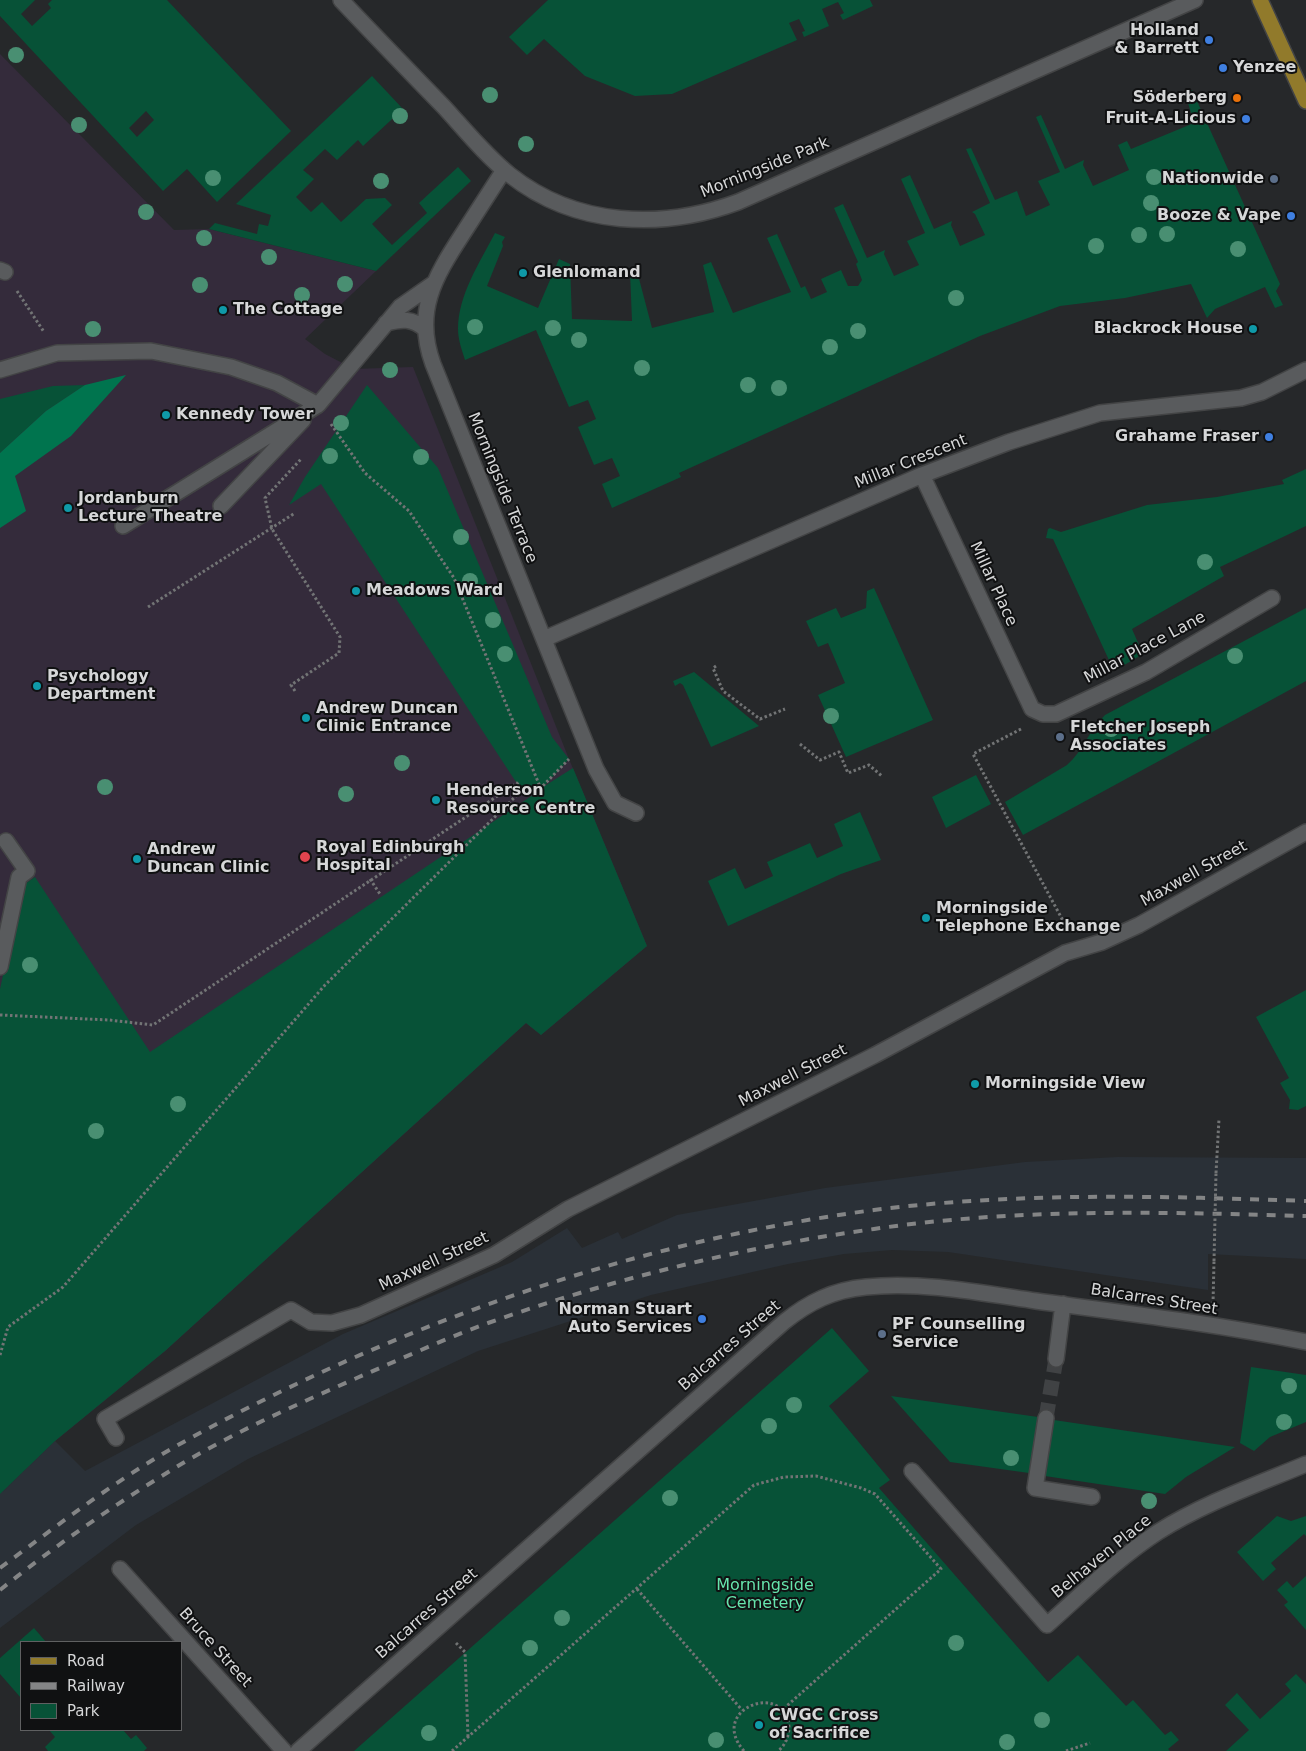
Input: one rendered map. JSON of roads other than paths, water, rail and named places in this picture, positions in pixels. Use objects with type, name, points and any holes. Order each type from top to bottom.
[{"type":"main road","points":[[1260,0],[1305,97]]},
{"type":"street","name":"Morningside Park","points":[[341,0],[504,170],[552,200],[584,212],[613,219],[662,220],[713,211],[738,202],[1195,0]]},
{"type":"street","name":"Morningside Terrace","points":[[504,170],[445,260],[433,284],[425,315],[425,329],[433,364],[604,788],[615,803],[636,813]]},
{"type":"street","points":[[221,506],[318,405],[400,307],[433,284]]},
{"type":"street","points":[[386,323],[402,319],[416,321],[425,329]]},
{"type":"street","points":[[0,370],[57,353],[150,351],[231,367],[277,383],[318,405]]},
{"type":"street","name":"Millar Crescent","points":[[544,639],[922,475],[1009,442],[1088,416],[1122,410],[1241,398],[1262,392],[1306,370]]},
{"type":"street","points":[[123,526],[318,405]]},
{"type":"street","name":"Millar Place","points":[[922,475],[1032,709]]},
{"type":"street","name":"Millar Place Lane","points":[[1032,709],[1043,714],[1056,714],[1146,672],[1272,598]]},
{"type":"street","name":"Maxwell Street","points":[[116,1438],[105,1419],[291,1310],[311,1322],[332,1323],[361,1315],[494,1255],[568,1209],[875,1055],[1065,953],[1102,942],[1138,924],[1306,832]]},
{"type":"street","points":[[0,967],[19,877],[27,870],[6,841]]},
{"type":"street","name":"Balcarres Street","points":[[298,1751],[784,1322],[816,1300],[846,1290],[892,1285],[1063,1304],[1306,1342]]},
{"type":"street","points":[[1056,1359],[1063,1304]]},
{"type":"street","points":[[1046,1418],[1035,1488],[1092,1497]]},
{"type":"street","name":"Belhaven Place","points":[[912,1471],[1047,1624],[1134,1549],[1181,1518],[1306,1464]]},
{"type":"street","name":"Bruce Street","points":[[120,1569],[284,1751]]},
{"type":"tunnel","points":[[1046,1418],[1056,1359]]},
{"type":"railway","points":[[0,1568],[132,1473],[178,1445],[259,1402],[343,1363],[428,1327],[515,1295],[603,1267],[693,1243],[783,1224],[928,1204],[982,1200],[1090,1197],[1306,1201]]},
{"type":"railway","points":[[0,1590],[112,1508],[183,1463],[226,1439],[314,1397],[455,1336],[582,1292],[678,1266],[776,1245],[825,1236],[927,1222],[1090,1213],[1306,1216]]},
{"type":"place","name":"Holland & Barrett","points":[[1209,40]]},
{"type":"place","name":"Yenzee","points":[[1223,68]]},
{"type":"place","name":"Söderberg","points":[[1237,98]]},
{"type":"place","name":"Fruit-A-Licious","points":[[1246,119]]},
{"type":"place","name":"Nationwide","points":[[1274,179]]},
{"type":"place","name":"Booze & Vape","points":[[1291,216]]},
{"type":"place","name":"Glenlomand","points":[[523,273]]},
{"type":"place","name":"The Cottage","points":[[223,310]]},
{"type":"place","name":"Blackrock House","points":[[1253,329]]},
{"type":"place","name":"Kennedy Tower","points":[[166,415]]},
{"type":"place","name":"Grahame Fraser","points":[[1269,437]]},
{"type":"place","name":"Jordanburn Lecture Theatre","points":[[68,508]]},
{"type":"place","name":"Meadows Ward","points":[[356,591]]},
{"type":"place","name":"Psychology Department","points":[[37,686]]},
{"type":"place","name":"Andrew Duncan Clinic Entrance","points":[[306,718]]},
{"type":"place","name":"Fletcher Joseph Associates","points":[[1060,737]]},
{"type":"place","name":"Henderson Resource Centre","points":[[436,800]]},
{"type":"place","name":"Royal Edinburgh Hospital","points":[[305,857]]},
{"type":"place","name":"Andrew Duncan Clinic","points":[[137,859]]},
{"type":"place","name":"Morningside Telephone Exchange","points":[[926,918]]},
{"type":"place","name":"Morningside View","points":[[975,1084]]},
{"type":"place","name":"Norman Stuart Auto Services","points":[[702,1319]]},
{"type":"place","name":"PF Counselling Service","points":[[882,1334]]},
{"type":"place","name":"CWGC Cross of Sacrifice","points":[[759,1725]]},
{"type":"park label","name":"Morningside Cemetery","points":[[765,1595]]}]
